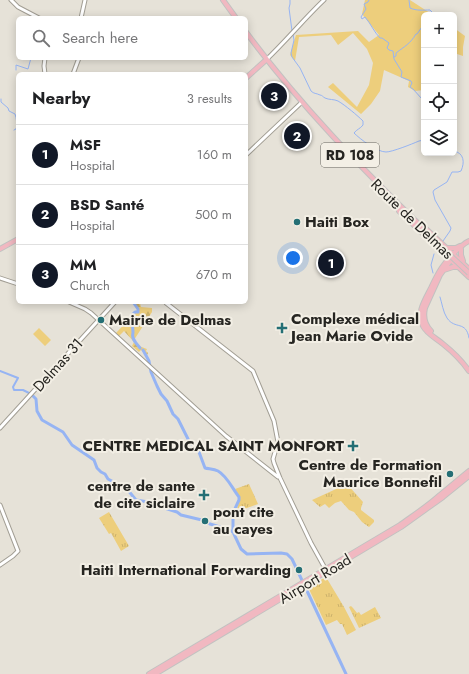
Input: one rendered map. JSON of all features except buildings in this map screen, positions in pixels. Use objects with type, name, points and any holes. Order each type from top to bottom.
[{"type":"main road","points":[[222,0],[234,16]]},
{"type":"main road","name":"Route de Delmas","points":[[248,35],[265,60]]},
{"type":"main road","name":"Route de Delmas","points":[[248,39],[357,166],[469,271]]},
{"type":"main road","points":[[248,76],[265,60]]},
{"type":"main road","points":[[399,206],[403,207],[455,255],[469,271]]},
{"type":"main road","points":[[399,206],[399,211],[469,277]]},
{"type":"main road","points":[[0,249],[16,240]]},
{"type":"main road","points":[[469,241],[449,259],[424,301],[421,309],[423,326],[451,351],[469,371]]},
{"type":"main road","points":[[447,248],[463,246]]},
{"type":"main road","points":[[463,246],[461,255],[464,264]]},
{"type":"main road","points":[[442,252],[443,268],[426,306],[424,319],[430,330],[452,348],[469,367]]},
{"type":"main road","points":[[443,268],[459,267]]},
{"type":"main road","name":"Airport Road","points":[[400,526],[469,471]]},
{"type":"main road","name":"Airport Road","points":[[155,674],[400,526],[443,497],[469,476]]},
{"type":"main road","name":"Airport Road","points":[[149,674],[300,586]]},
{"type":"street","points":[[11,0],[18,7],[35,16]]},
{"type":"street","points":[[82,16],[85,0]]},
{"type":"street","points":[[265,60],[291,35],[316,6],[324,0]]},
{"type":"street","points":[[45,60],[45,72]]},
{"type":"street","points":[[74,72],[78,60]]},
{"type":"street","points":[[248,153],[302,103]]},
{"type":"street","points":[[0,278],[16,283]]},
{"type":"street","points":[[74,304],[85,309],[232,440],[280,478]]},
{"type":"street","name":"Delmas 31","points":[[0,428],[113,304]]},
{"type":"street","points":[[169,304],[238,358],[254,373],[276,428],[278,442],[273,459],[280,478],[325,571]]},
{"type":"street","points":[[0,505],[18,552],[0,565]]},
{"type":"green space","points":[[365,0],[410,0],[428,12],[421,12],[421,90],[415,91],[408,87],[409,81],[384,70],[380,91],[371,104],[361,114],[328,87],[333,83],[357,107],[369,85],[373,63],[367,49],[353,33],[338,45],[331,35],[299,37],[295,61],[290,55],[296,35],[358,31],[369,42],[379,35],[362,14]]},
{"type":"green space","points":[[457,30],[465,36],[463,56],[457,54]]},
{"type":"green space","points":[[135,304],[140,304],[141,307],[152,308],[152,312],[134,340],[139,346],[147,349],[147,355],[141,350],[139,352],[132,346],[134,342],[124,331],[119,336],[116,333],[135,313],[139,312],[139,309]]},
{"type":"green space","points":[[39,328],[51,340],[45,346],[33,334]]},
{"type":"green space","points":[[249,484],[258,504],[236,512],[240,498],[235,489]]},
{"type":"green space","points":[[347,484],[363,502],[361,510],[374,520],[369,527],[341,501],[335,503],[329,508],[325,504],[320,507],[312,500]]},
{"type":"green space","points":[[109,512],[129,546],[121,551],[111,533],[109,534],[99,518]]},
{"type":"green space","points":[[326,577],[356,630],[347,635],[342,624],[340,624],[337,620],[326,625],[308,587]]},
{"type":"green space","points":[[351,606],[361,615],[375,607],[381,618],[359,628],[349,607]]},
{"type":"waterway","points":[[290,0],[289,8],[292,31]]},
{"type":"waterway","points":[[369,0],[364,4],[366,9],[361,17],[362,19],[365,17],[380,38],[389,43],[387,48],[393,51],[394,59],[402,72],[401,77],[411,81],[412,83],[410,87],[421,98]]},
{"type":"waterway","points":[[409,0],[410,8],[430,10],[432,12]]},
{"type":"waterway","points":[[394,57],[396,56],[396,53],[412,40],[421,28]]},
{"type":"waterway","points":[[293,34],[294,40],[291,53],[292,57],[300,68],[311,91],[321,95],[324,98],[338,101],[363,121],[363,125],[354,133],[360,138],[374,148],[386,152],[421,141]]},
{"type":"waterway","points":[[16,70],[16,65],[28,69],[30,60]]},
{"type":"waterway","points":[[1,99],[1,102],[8,108],[9,111],[15,114],[16,118]]},
{"type":"waterway","points":[[443,241],[451,228],[435,200],[433,192],[447,182],[452,172],[461,171],[463,158],[457,152]]},
{"type":"waterway","points":[[433,273],[431,265],[434,254]]},
{"type":"waterway","points":[[440,297],[447,318],[453,324],[463,327],[468,332],[469,338]]},
{"type":"waterway","points":[[134,304],[138,309],[138,312],[135,312],[132,315],[133,337],[140,348]]},
{"type":"waterway","points":[[143,350],[149,361],[151,372],[161,394],[167,401],[173,414],[178,419],[189,441],[199,452],[205,468],[216,470],[221,473],[239,497],[233,513],[233,532]]},
{"type":"waterway","points":[[0,371],[18,378],[13,387],[14,390],[23,390],[31,394]]},
{"type":"waterway","points":[[31,394],[36,399],[37,411],[42,420],[63,432],[72,445],[94,460],[97,468],[105,474],[108,479],[127,489],[136,500],[154,503],[181,515],[206,521],[210,524],[227,529],[233,532],[241,549],[247,554],[287,554],[292,559],[346,674]]},
{"type":"place","name":"MM","points":[[274,96]]},
{"type":"place","name":"BSD Santé","points":[[297,136]]},
{"type":"place","name":"Haiti Box","points":[[297,222]]},
{"type":"place","name":"MSF","points":[[331,263]]},
{"type":"place","name":"Mairie de Delmas","points":[[101,320]]},
{"type":"place","name":"Complexe médical Jean Marie Ovide","points":[[282,328]]},
{"type":"place","name":"CENTRE MEDICAL SAINT MONFORT","points":[[353,446]]},
{"type":"place","name":"Centre de Formation Maurice Bonnefil","points":[[450,474]]},
{"type":"place","name":"centre de sante de cite siclaire","points":[[204,495]]},
{"type":"place","name":"pont cite au cayes","points":[[205,521]]},
{"type":"place","name":"Haiti International Forwarding","points":[[299,570]]}]
